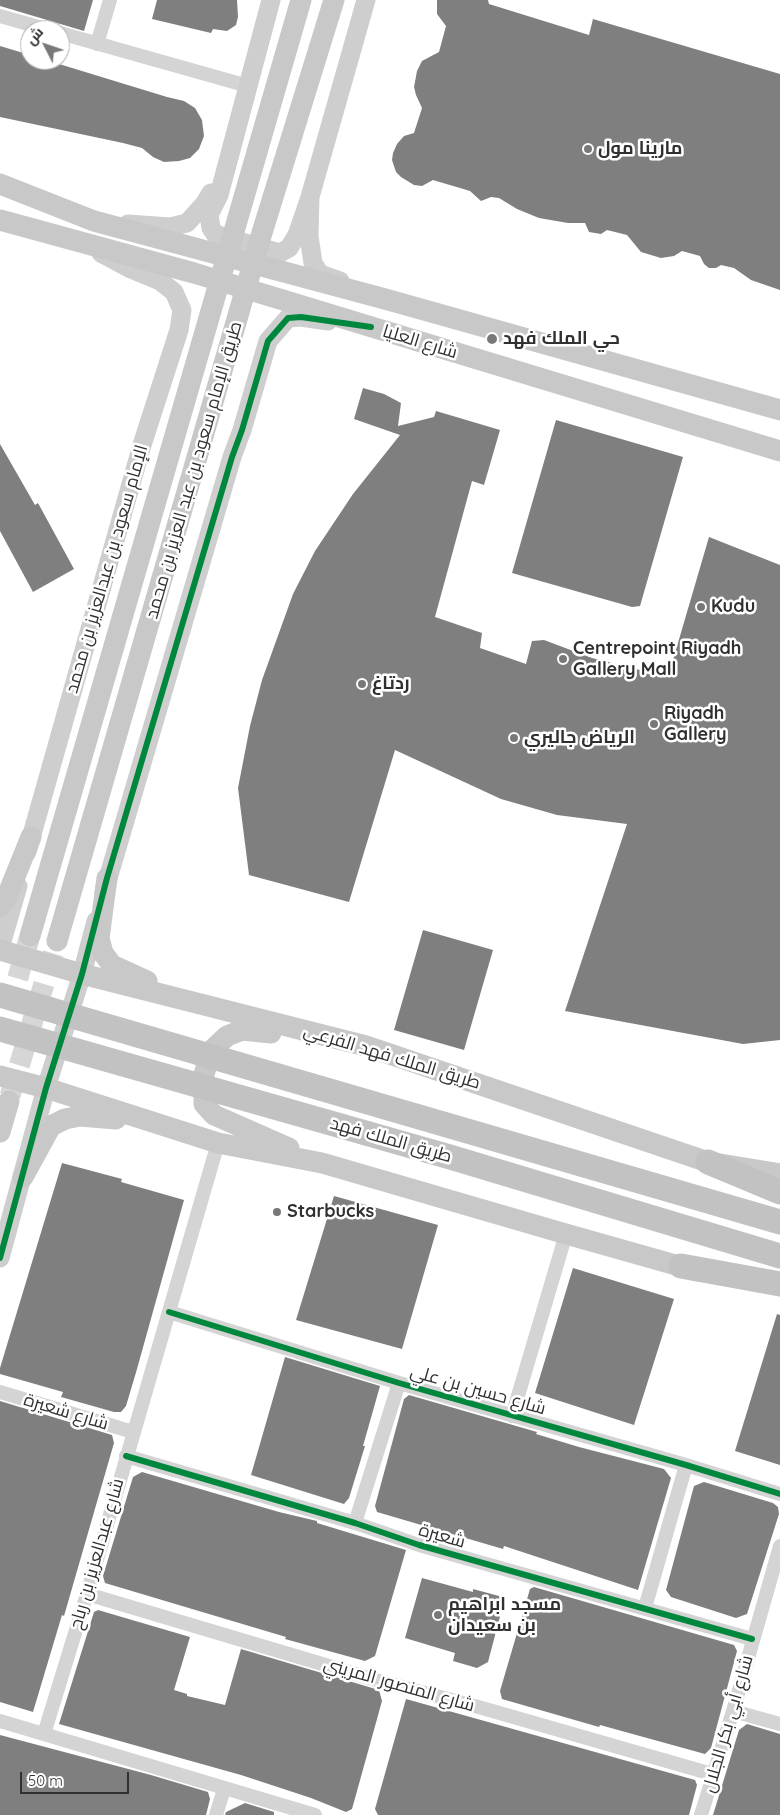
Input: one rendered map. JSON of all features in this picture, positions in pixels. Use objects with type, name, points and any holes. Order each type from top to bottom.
[{"type":"highway","name":"طريق الملك فهد","points":[[0,995],[780,1222]]},
{"type":"highway","name":"طريق الملك فهد","points":[[0,1029],[450,1157],[780,1256]]},
{"type":"highway","points":[[708,1162],[780,1192]]},
{"type":"highway","points":[[681,1266],[780,1284]]},
{"type":"main road","name":"طريق الإمام سعود بن عبد العزيز بن محمد","points":[[30,936],[301,0]]},
{"type":"main road","name":"طريق الإمام سعود بن عبد العزيز بن محمد","points":[[57,941],[262,236],[334,0]]},
{"type":"main road","name":"شارع العليا","points":[[0,184],[94,221],[202,250],[279,262],[386,299],[780,410]]},
{"type":"main road","name":"شارع العليا","points":[[0,220],[194,273],[780,451]]},
{"type":"main road","points":[[0,906],[5,901],[31,837]]},
{"type":"main road","points":[[107,878],[99,938],[103,953],[112,965],[197,1004]]},
{"type":"main road","name":"طريق الملك فهد الفرعي","points":[[0,949],[82,974],[353,1042],[708,1162],[780,1174]]},
{"type":"main road","points":[[322,1162],[214,1114],[204,1104],[204,1074],[212,1050],[227,1036],[242,1030],[353,1042]]},
{"type":"main road","points":[[0,1076],[46,1088],[218,1143],[322,1162],[780,1295]]},
{"type":"main road","points":[[0,1132],[9,1101]]},
{"type":"main road","points":[[23,1177],[51,1126],[65,1119],[80,1116],[154,1122]]},
{"type":"street","points":[[97,44],[110,0]]},
{"type":"street","points":[[272,0],[219,195],[209,215],[211,228],[215,234],[279,262],[296,235],[310,197],[366,0]]},
{"type":"street","points":[[0,16],[20,22]]},
{"type":"street","points":[[70,36],[248,86]]},
{"type":"street","points":[[94,221],[170,227],[187,223],[205,203],[227,166]]},
{"type":"street","points":[[310,197],[310,252],[313,263],[320,274],[386,299]]},
{"type":"street","name":"الإمام سعود بن عبدالعزيز بن محمد","points":[[0,949],[142,445],[179,330],[182,310],[174,292],[160,281],[131,269],[82,242]]},
{"type":"street","points":[[0,1258],[46,1088],[82,974],[107,878],[268,341],[288,318],[301,317],[371,327]]},
{"type":"street","name":"شارع عبدالعزيز بن رباح","points":[[44,1734],[87,1594],[218,1143]]},
{"type":"street","points":[[512,1416],[566,1234]]},
{"type":"street","name":"شارع حسين بن علي","points":[[169,1312],[399,1383],[686,1465],[780,1494]]},
{"type":"street","points":[[355,1523],[399,1383]]},
{"type":"street","name":"شارع شعيرة","points":[[0,1392],[133,1432]]},
{"type":"street","name":"شعيرة","points":[[126,1456],[355,1523],[418,1545],[752,1639]]},
{"type":"street","points":[[645,1608],[686,1465]]},
{"type":"street","name":"شارع أبي بكر الجلال","points":[[701,1815],[780,1546]]},
{"type":"street","name":"شارع المنصور المريني","points":[[87,1594],[376,1680],[482,1708],[712,1774]]},
{"type":"street","points":[[733,1711],[780,1724]]},
{"type":"street","points":[[0,1721],[315,1815]]},
{"type":"street","points":[[216,1815],[224,1789]]},
{"type":"building","points":[[0,0],[93,0],[84,31],[70,27],[70,20],[47,20],[0,6]]},
{"type":"building","points":[[157,0],[237,0],[238,17],[236,25],[227,31],[213,29],[211,33],[152,19]]},
{"type":"building","name":"مارينا مول","points":[[437,0],[488,0],[489,4],[589,35],[593,19],[780,74],[780,290],[751,280],[734,268],[721,265],[716,268],[709,268],[704,264],[700,256],[682,251],[674,256],[661,258],[641,252],[627,235],[607,230],[601,234],[589,232],[585,223],[568,223],[539,218],[517,209],[499,198],[491,197],[481,201],[470,191],[433,180],[422,186],[414,185],[401,177],[396,172],[392,160],[393,153],[397,144],[404,136],[414,133],[422,108],[414,87],[417,71],[422,61],[439,52],[446,26],[437,14]]},
{"type":"building","points":[[0,46],[20,52],[20,70],[70,70],[70,67],[184,101],[195,108],[202,120],[204,136],[199,149],[190,158],[164,162],[153,157],[142,148],[0,117]]},
{"type":"building","name":"الرياض جاليري","points":[[363,388],[384,394],[401,403],[398,426],[434,417],[436,411],[500,430],[484,485],[472,481],[435,617],[482,633],[480,648],[526,664],[532,641],[544,640],[592,658],[668,677],[709,537],[780,565],[780,1040],[743,1044],[565,1011],[627,824],[557,815],[501,799],[395,750],[349,902],[249,875],[238,788],[250,726],[262,680],[293,594],[315,551],[353,494],[400,435],[354,419]]},
{"type":"building","points":[[556,420],[683,457],[640,606],[632,607],[512,573]]},
{"type":"building","points":[[0,444],[35,505],[38,503],[74,569],[33,592],[0,531]]},
{"type":"building","points":[[423,930],[493,950],[464,1050],[394,1030]]},
{"type":"building","points":[[62,1163],[122,1179],[121,1182],[184,1200],[137,1369],[126,1406],[121,1412],[114,1412],[61,1397],[63,1392],[0,1374],[0,1368]]},
{"type":"building","points":[[334,1196],[438,1225],[402,1349],[296,1320]]},
{"type":"building","points":[[573,1268],[674,1299],[634,1425],[535,1393]]},
{"type":"building","points":[[777,1314],[780,1315],[780,1465],[735,1451]]},
{"type":"building","points":[[285,1357],[380,1386],[363,1446],[365,1446],[349,1498],[344,1504],[251,1475]]},
{"type":"building","points":[[409,1395],[537,1432],[536,1434],[579,1447],[664,1469],[671,1478],[638,1590],[504,1546],[503,1549],[377,1512],[375,1506],[404,1399]]},
{"type":"building","points":[[0,1401],[112,1435],[114,1443],[64,1616],[62,1615],[33,1712],[0,1702]]},
{"type":"building","points":[[142,1472],[279,1512],[317,1521],[317,1523],[406,1550],[375,1656],[365,1661],[285,1639],[286,1637],[105,1583],[103,1576],[133,1477]]},
{"type":"building","points":[[704,1482],[773,1503],[778,1507],[779,1514],[747,1614],[736,1618],[671,1597],[666,1590],[694,1486]]},
{"type":"building","points":[[422,1578],[473,1592],[473,1589],[499,1596],[503,1605],[488,1662],[477,1668],[453,1661],[455,1653],[405,1638]]},
{"type":"building","points":[[534,1587],[734,1645],[737,1651],[711,1748],[705,1754],[600,1725],[599,1727],[502,1699],[500,1691],[530,1589]]},
{"type":"building","points":[[98,1610],[190,1637],[174,1690],[187,1694],[187,1696],[225,1705],[241,1649],[379,1690],[382,1701],[352,1809],[346,1812],[311,1798],[241,1775],[59,1724],[94,1612]]},
{"type":"building","points":[[406,1699],[695,1780],[697,1785],[689,1815],[378,1815],[375,1809]]},
{"type":"building","points":[[747,1724],[780,1734],[780,1815],[713,1815],[739,1730]]},
{"type":"building","points":[[0,1735],[208,1792],[210,1799],[206,1815],[0,1815]]},
{"type":"building","points":[[245,1803],[274,1812],[274,1815],[225,1815],[226,1812]]},
{"type":"tunnel","points":[[0,1040],[29,939]]},
{"type":"tunnel","points":[[10,1096],[57,941]]},
{"type":"cycle path","points":[[0,1258],[46,1088],[82,974],[107,878],[268,341],[288,318],[301,317],[371,327]]},
{"type":"cycle path","points":[[169,1312],[399,1383],[686,1465],[780,1494]]},
{"type":"cycle path","points":[[126,1456],[355,1523],[419,1545],[752,1639]]},
{"type":"place","name":"مارينا مول","points":[[588,149]]},
{"type":"place","name":"حي الملك فهد","points":[[492,339]]},
{"type":"place","name":"Kudu","points":[[701,607]]},
{"type":"place","name":"Centrepoint Riyadh Gallery Mall","points":[[563,659]]},
{"type":"place","name":"ردتاغ","points":[[362,684]]},
{"type":"place","name":"Riyadh Gallery","points":[[654,724]]},
{"type":"place","name":"الرياض جاليري","points":[[514,738]]},
{"type":"place","name":"Starbucks","points":[[277,1212]]},
{"type":"place","name":"مسجد ابراهيم بن سعيدان","points":[[438,1615]]}]
